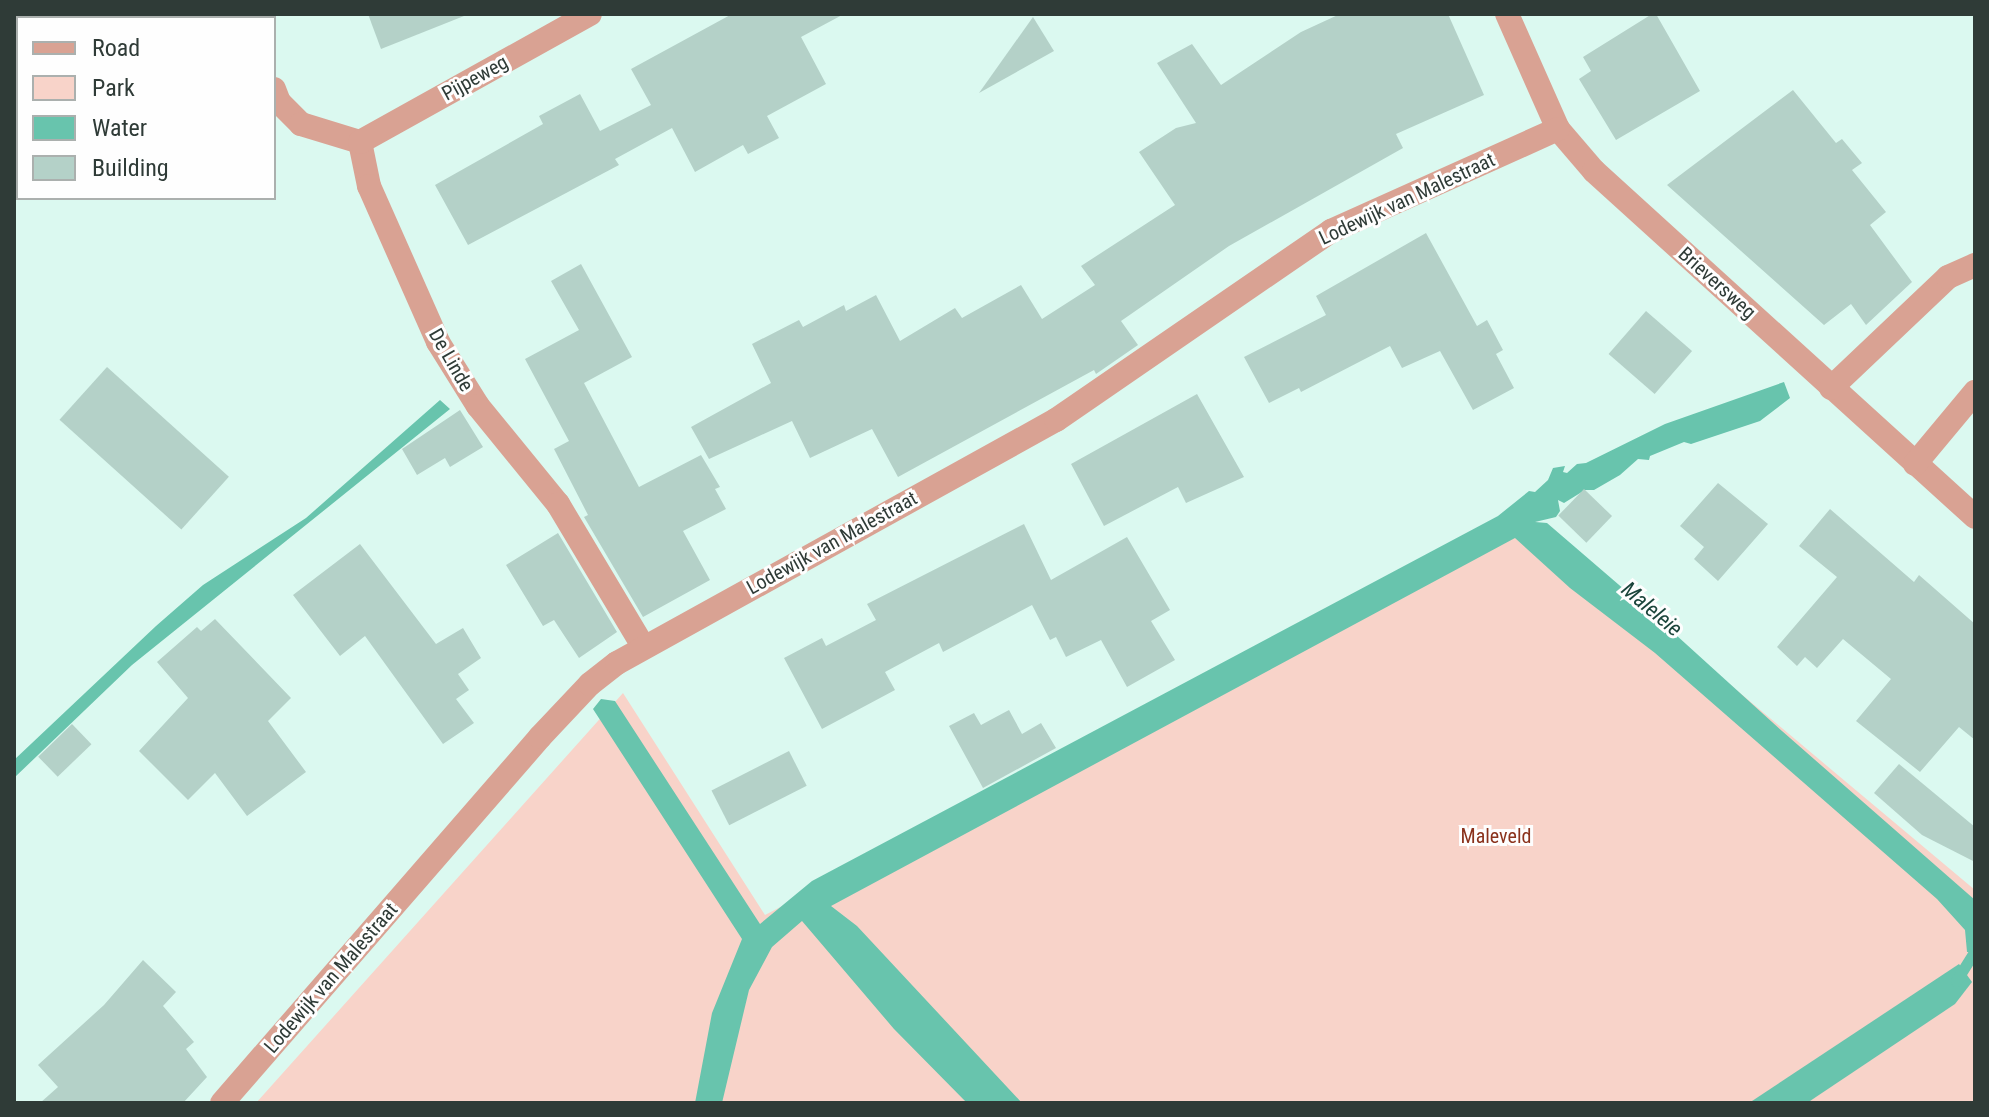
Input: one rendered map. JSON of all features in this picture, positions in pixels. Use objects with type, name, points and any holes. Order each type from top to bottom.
[{"type":"street","name":"Pijpeweg","points":[[360,142],[590,14]]},
{"type":"street","name":"Brieversweg","points":[[1507,14],[1558,129],[1594,171],[1975,517]]},
{"type":"street","points":[[276,94],[279,102],[301,124],[360,142]]},
{"type":"street","name":"Lodewijk van Malestraat","points":[[222,1103],[540,737],[590,684],[643,646],[1056,420],[1331,231],[1558,129]]},
{"type":"street","name":"De Linde","points":[[360,142],[369,186],[438,342],[478,406],[558,504],[643,646]]},
{"type":"street","points":[[1831,388],[1948,277],[1975,265]]},
{"type":"street","points":[[1915,464],[1975,392]]},
{"type":"green space","name":"Maleveld","points":[[1530,517],[1975,890],[1975,1103],[256,1103],[623,693],[765,915]]},
{"type":"water","points":[[1784,382],[1790,398],[1760,421],[1691,444],[1684,442],[1650,456],[1649,460],[1638,459],[1620,475],[1594,490],[1585,490],[1564,503],[1558,500],[1560,511],[1556,517],[1535,522],[1547,523],[1647,609],[1654,609],[1654,615],[1975,900],[1975,957],[1973,952],[1967,952],[1965,930],[1937,899],[1655,653],[1570,588],[1515,538],[831,906],[857,926],[1022,1103],[967,1103],[894,1029],[802,921],[772,947],[749,990],[722,1103],[695,1103],[712,1013],[742,939],[593,709],[601,699],[615,701],[760,924],[812,881],[1498,516],[1529,491],[1535,492],[1548,480],[1553,468],[1565,466],[1563,472],[1567,473],[1577,464],[1586,463],[1665,424]]},
{"type":"water","points":[[440,400],[450,409],[132,665],[14,778],[14,760],[156,626],[203,585],[306,518]]},
{"type":"water","points":[[1959,964],[1972,982],[1955,1004],[1807,1103],[1749,1103]]},
{"type":"building","points":[[368,14],[464,14],[464,16],[381,49]]},
{"type":"building","points":[[732,14],[844,14],[801,37],[826,84],[767,116],[779,138],[748,154],[743,145],[695,172],[672,128],[615,159],[619,165],[468,245],[435,185],[543,124],[539,116],[580,94],[600,131],[651,105],[631,69]]},
{"type":"building","points":[[1340,14],[1448,14],[1484,95],[1396,134],[1403,148],[1229,246],[1121,321],[1138,345],[1096,374],[1094,370],[898,477],[872,429],[810,458],[792,421],[709,459],[691,427],[771,383],[752,344],[799,320],[803,327],[844,305],[846,311],[876,295],[900,341],[955,308],[962,318],[1021,285],[1042,319],[1095,285],[1081,266],[1175,205],[1139,152],[1176,128],[1196,123],[1157,63],[1192,44],[1221,85],[1301,32]]},
{"type":"building","points":[[1656,14],[1700,91],[1616,140],[1579,79],[1591,71],[1583,57]]},
{"type":"building","points":[[1033,17],[1054,51],[979,93]]},
{"type":"building","points":[[1793,90],[1836,143],[1842,139],[1862,163],[1852,170],[1886,212],[1870,225],[1912,282],[1866,325],[1851,304],[1824,325],[1667,185]]},
{"type":"building","points":[[1426,233],[1477,326],[1487,320],[1503,350],[1496,354],[1514,388],[1473,410],[1440,351],[1402,368],[1390,346],[1301,392],[1299,388],[1269,403],[1244,357],[1326,315],[1316,296]]},
{"type":"building","points":[[581,264],[632,357],[584,383],[639,487],[701,455],[720,487],[715,489],[726,509],[683,531],[710,580],[643,617],[584,517],[588,515],[554,449],[569,441],[525,359],[579,330],[551,281]]},
{"type":"building","points":[[1646,311],[1692,351],[1655,394],[1609,354]]},
{"type":"building","points":[[107,367],[229,477],[181,530],[59,420]]},
{"type":"building","points":[[1197,394],[1244,477],[1186,503],[1178,487],[1104,526],[1071,464]]},
{"type":"building","points":[[460,410],[483,447],[450,467],[445,458],[417,475],[402,449]]},
{"type":"building","points":[[1718,483],[1768,524],[1718,581],[1694,559],[1704,547],[1680,526]]},
{"type":"building","points":[[1584,489],[1612,516],[1586,543],[1558,516]]},
{"type":"building","points":[[1830,509],[1914,582],[1919,575],[1975,624],[1975,740],[1959,727],[1920,772],[1856,721],[1891,679],[1843,639],[1817,668],[1805,657],[1797,666],[1777,647],[1837,577],[1799,546]]},
{"type":"building","points":[[1024,524],[1051,580],[1127,537],[1170,610],[1151,621],[1175,660],[1127,687],[1101,640],[1066,657],[1056,637],[1050,640],[1032,605],[943,652],[939,643],[885,672],[895,690],[822,729],[784,658],[822,638],[826,646],[876,620],[867,604]]},
{"type":"building","points":[[558,533],[617,632],[579,658],[554,620],[543,626],[506,565]]},
{"type":"building","points":[[360,544],[436,644],[463,628],[481,658],[458,674],[469,690],[456,699],[474,723],[443,744],[365,636],[340,656],[293,595]]},
{"type":"building","points":[[215,619],[291,698],[268,721],[306,772],[247,816],[215,773],[188,800],[139,751],[188,698],[157,662],[197,627],[201,631]]},
{"type":"building","points":[[1009,710],[1022,734],[1041,723],[1056,748],[983,788],[949,726],[974,713],[981,725]]},
{"type":"building","points":[[72,724],[91,744],[58,777],[38,757]]},
{"type":"building","points":[[789,751],[807,786],[729,825],[711,790]]},
{"type":"building","points":[[1899,764],[1975,827],[1975,862],[1922,835],[1874,793]]},
{"type":"building","points":[[143,960],[176,992],[163,1006],[194,1042],[186,1049],[207,1077],[183,1103],[40,1103],[58,1087],[38,1065],[104,1005]]},
{"type":"waterway","name":"Maleleie","points":[[1956,981],[1975,950]]}]
